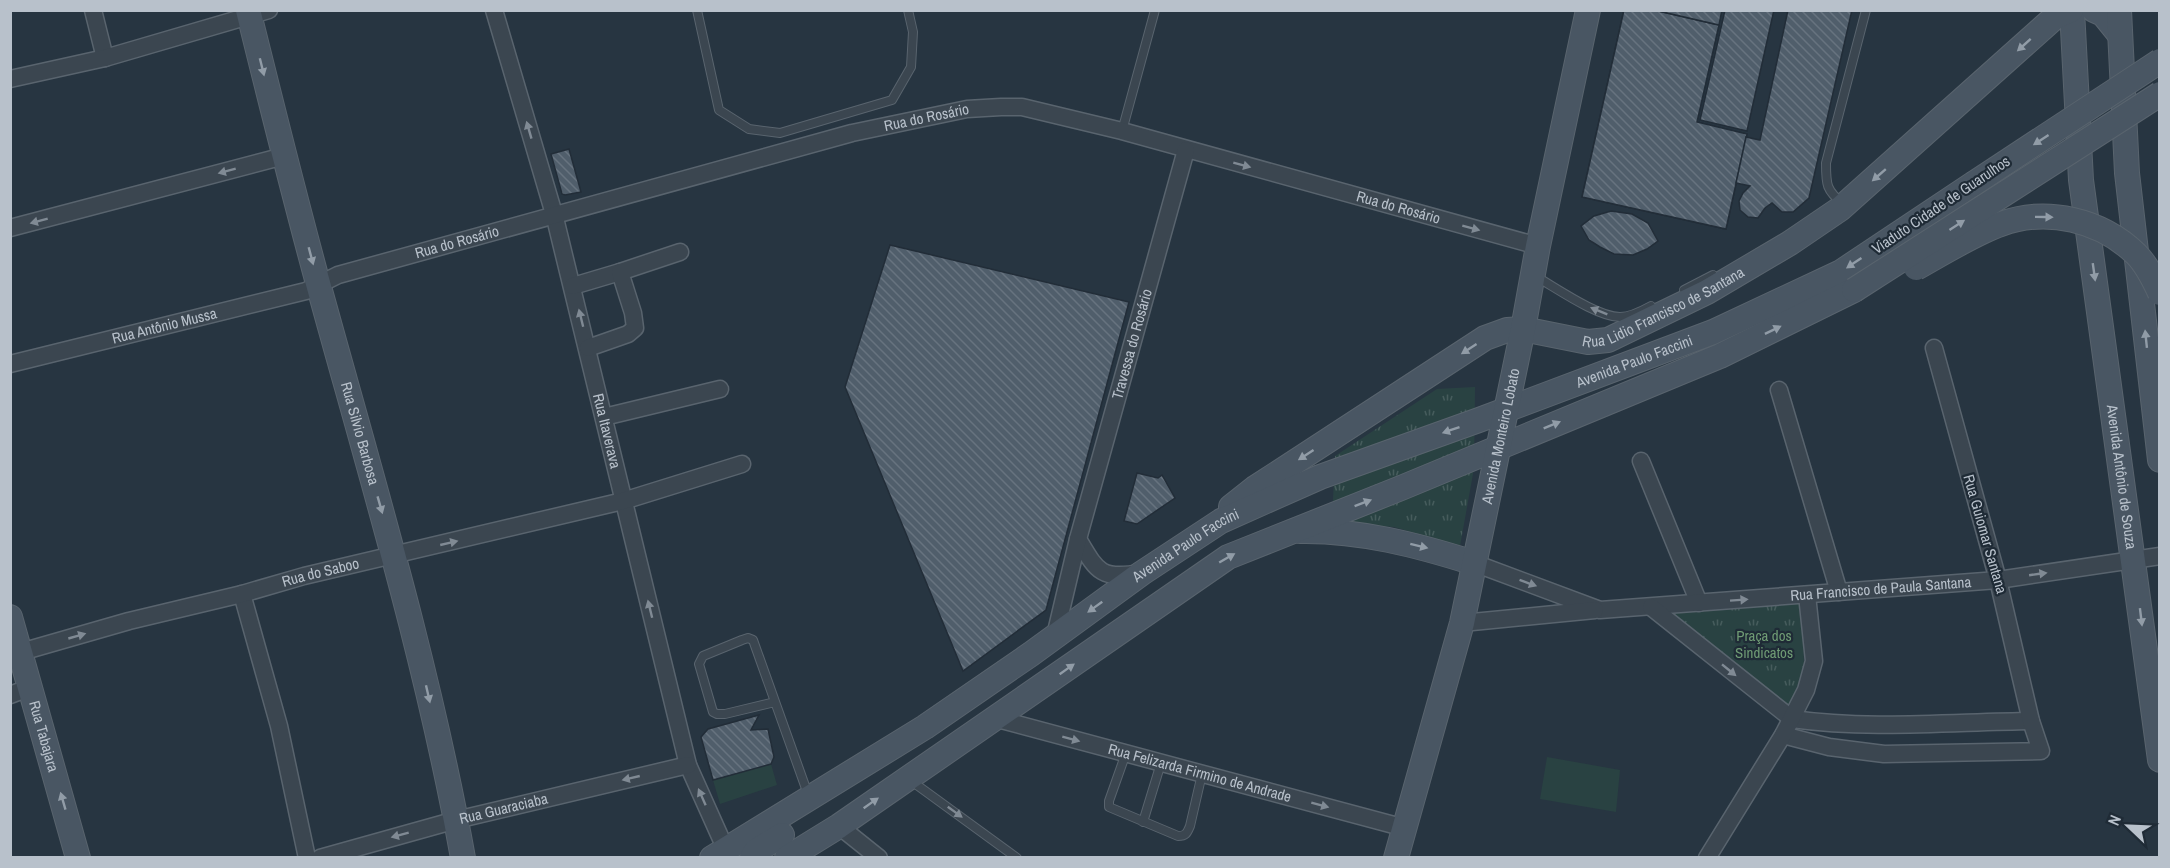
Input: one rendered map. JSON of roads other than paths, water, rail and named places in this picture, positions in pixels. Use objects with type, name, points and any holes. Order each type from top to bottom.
[{"type":"main road","name":"Avenida Monteiro Lobato","points":[[1396,858],[1462,623],[1588,10]]},
{"type":"main road","name":"Rua Lidio Francisco de Santana","points":[[1221,521],[1227,511],[1245,495],[1485,339],[1507,330],[1523,329],[1588,342],[1608,340],[1707,292],[1790,243],[1842,207],[2055,17],[2071,10]]},
{"type":"main road","name":"Avenida Antônio de Souza","points":[[2071,10],[2084,194],[2160,760]]},
{"type":"main road","points":[[2094,10],[2103,14],[2120,34]]},
{"type":"main road","points":[[2119,10],[2127,173],[2160,460]]},
{"type":"main road","name":"Rua Silvio Barbosa","points":[[256,12],[284,156],[395,556],[463,858]]},
{"type":"main road","name":"Viaduto Cidade de Guarulhos","points":[[1713,332],[1841,272],[2160,61]]},
{"type":"main road","name":"Viaduto Cidade de Guarulhos","points":[[1720,356],[1854,290],[2160,94]]},
{"type":"main road","points":[[1854,290],[1902,275],[1999,224],[2041,216],[2061,217],[2087,224],[2123,243],[2138,255],[2160,293]]},
{"type":"main road","name":"Avenida Paulo Faccini","points":[[719,854],[925,727],[1031,654],[1142,573],[1221,521],[1320,477],[1713,332]]},
{"type":"main road","name":"Avenida Paulo Faccini","points":[[787,858],[839,826],[1228,556],[1401,488],[1720,356]]},
{"type":"main road","points":[[1289,531],[1341,533],[1381,538],[1421,546],[1474,562]]},
{"type":"main road","name":"Rua Tabajara","points":[[10,617],[21,652],[21,691],[78,858]]},
{"type":"main road","points":[[944,753],[952,737],[962,726],[1016,689],[1033,674],[1035,667],[1031,654]]},
{"type":"main road","points":[[752,858],[756,851],[904,756],[915,745],[925,727]]},
{"type":"street","points":[[93,10],[105,58]]},
{"type":"street","name":"Rua Itaverava","points":[[494,10],[573,286],[688,765],[719,854]]},
{"type":"street","points":[[10,79],[105,58],[256,12]]},
{"type":"street","name":"Rua do Rosário","points":[[319,286],[338,275],[852,133],[967,109],[1022,107],[1122,131],[1538,246]]},
{"type":"street","name":"Travessa do Rosário","points":[[1055,636],[1078,539],[1186,150]]},
{"type":"street","points":[[10,228],[284,156]]},
{"type":"street","points":[[573,286],[680,252]]},
{"type":"street","points":[[588,348],[628,334],[635,328],[633,313],[620,272]]},
{"type":"street","name":"Rua Antônio Mussa","points":[[10,364],[319,286]]},
{"type":"street","name":"Rua Guiomar Santana","points":[[1783,735],[1829,747],[1874,754],[2041,751],[2031,721],[1998,580],[1934,348]]},
{"type":"street","points":[[604,417],[720,389]]},
{"type":"street","points":[[1779,390],[1839,592]]},
{"type":"street","points":[[1641,461],[1699,603]]},
{"type":"street","name":"Rua do Saboo","points":[[21,652],[129,621],[242,594],[304,576],[623,501],[742,464]]},
{"type":"street","points":[[1078,539],[1094,565],[1102,572],[1123,576],[1142,573]]},
{"type":"street","name":"Rua Francisco de Paula Santana","points":[[1462,623],[1600,610],[1998,580],[2160,556]]},
{"type":"street","name":"Rua Francisco de Paula Santana","points":[[1474,562],[1600,610]]},
{"type":"street","points":[[242,594],[279,726],[302,825],[307,858]]},
{"type":"street","points":[[1707,858],[1783,735],[1806,690],[1814,661],[1807,595]]},
{"type":"street","points":[[1651,607],[1792,719],[1827,723],[1873,724],[2031,721]]},
{"type":"street","name":"Rua Felizarda Firmino de Andrade","points":[[994,718],[1405,828]]},
{"type":"street","name":"Rua Guaraciaba","points":[[320,858],[456,820],[688,765]]},
{"type":"street","points":[[839,826],[879,858]]},
{"type":"lane","points":[[697,10],[719,110],[749,129],[780,133],[892,99],[911,68],[913,32],[908,10]]},
{"type":"lane","points":[[1122,131],[1155,10]]},
{"type":"lane","points":[[1811,217],[1842,207],[1830,194],[1826,182],[1826,162],[1866,10]]},
{"type":"lane","points":[[1677,294],[1726,268]]},
{"type":"lane","points":[[1532,274],[1569,297],[1611,315],[1620,317],[1628,315],[1657,303]]},
{"type":"lane","points":[[775,702],[725,714],[712,712],[699,664],[700,660],[703,656],[742,640],[748,638],[753,640],[758,647],[775,702],[810,798]]},
{"type":"lane","points":[[1126,753],[1109,801],[1109,807],[1178,836],[1187,833],[1202,774]]},
{"type":"lane","points":[[1143,822],[1161,763]]},
{"type":"lane","points":[[907,778],[1017,858]]},
{"type":"park label","name":"Praça dos Sindicatos","points":[[1764,644]]}]
